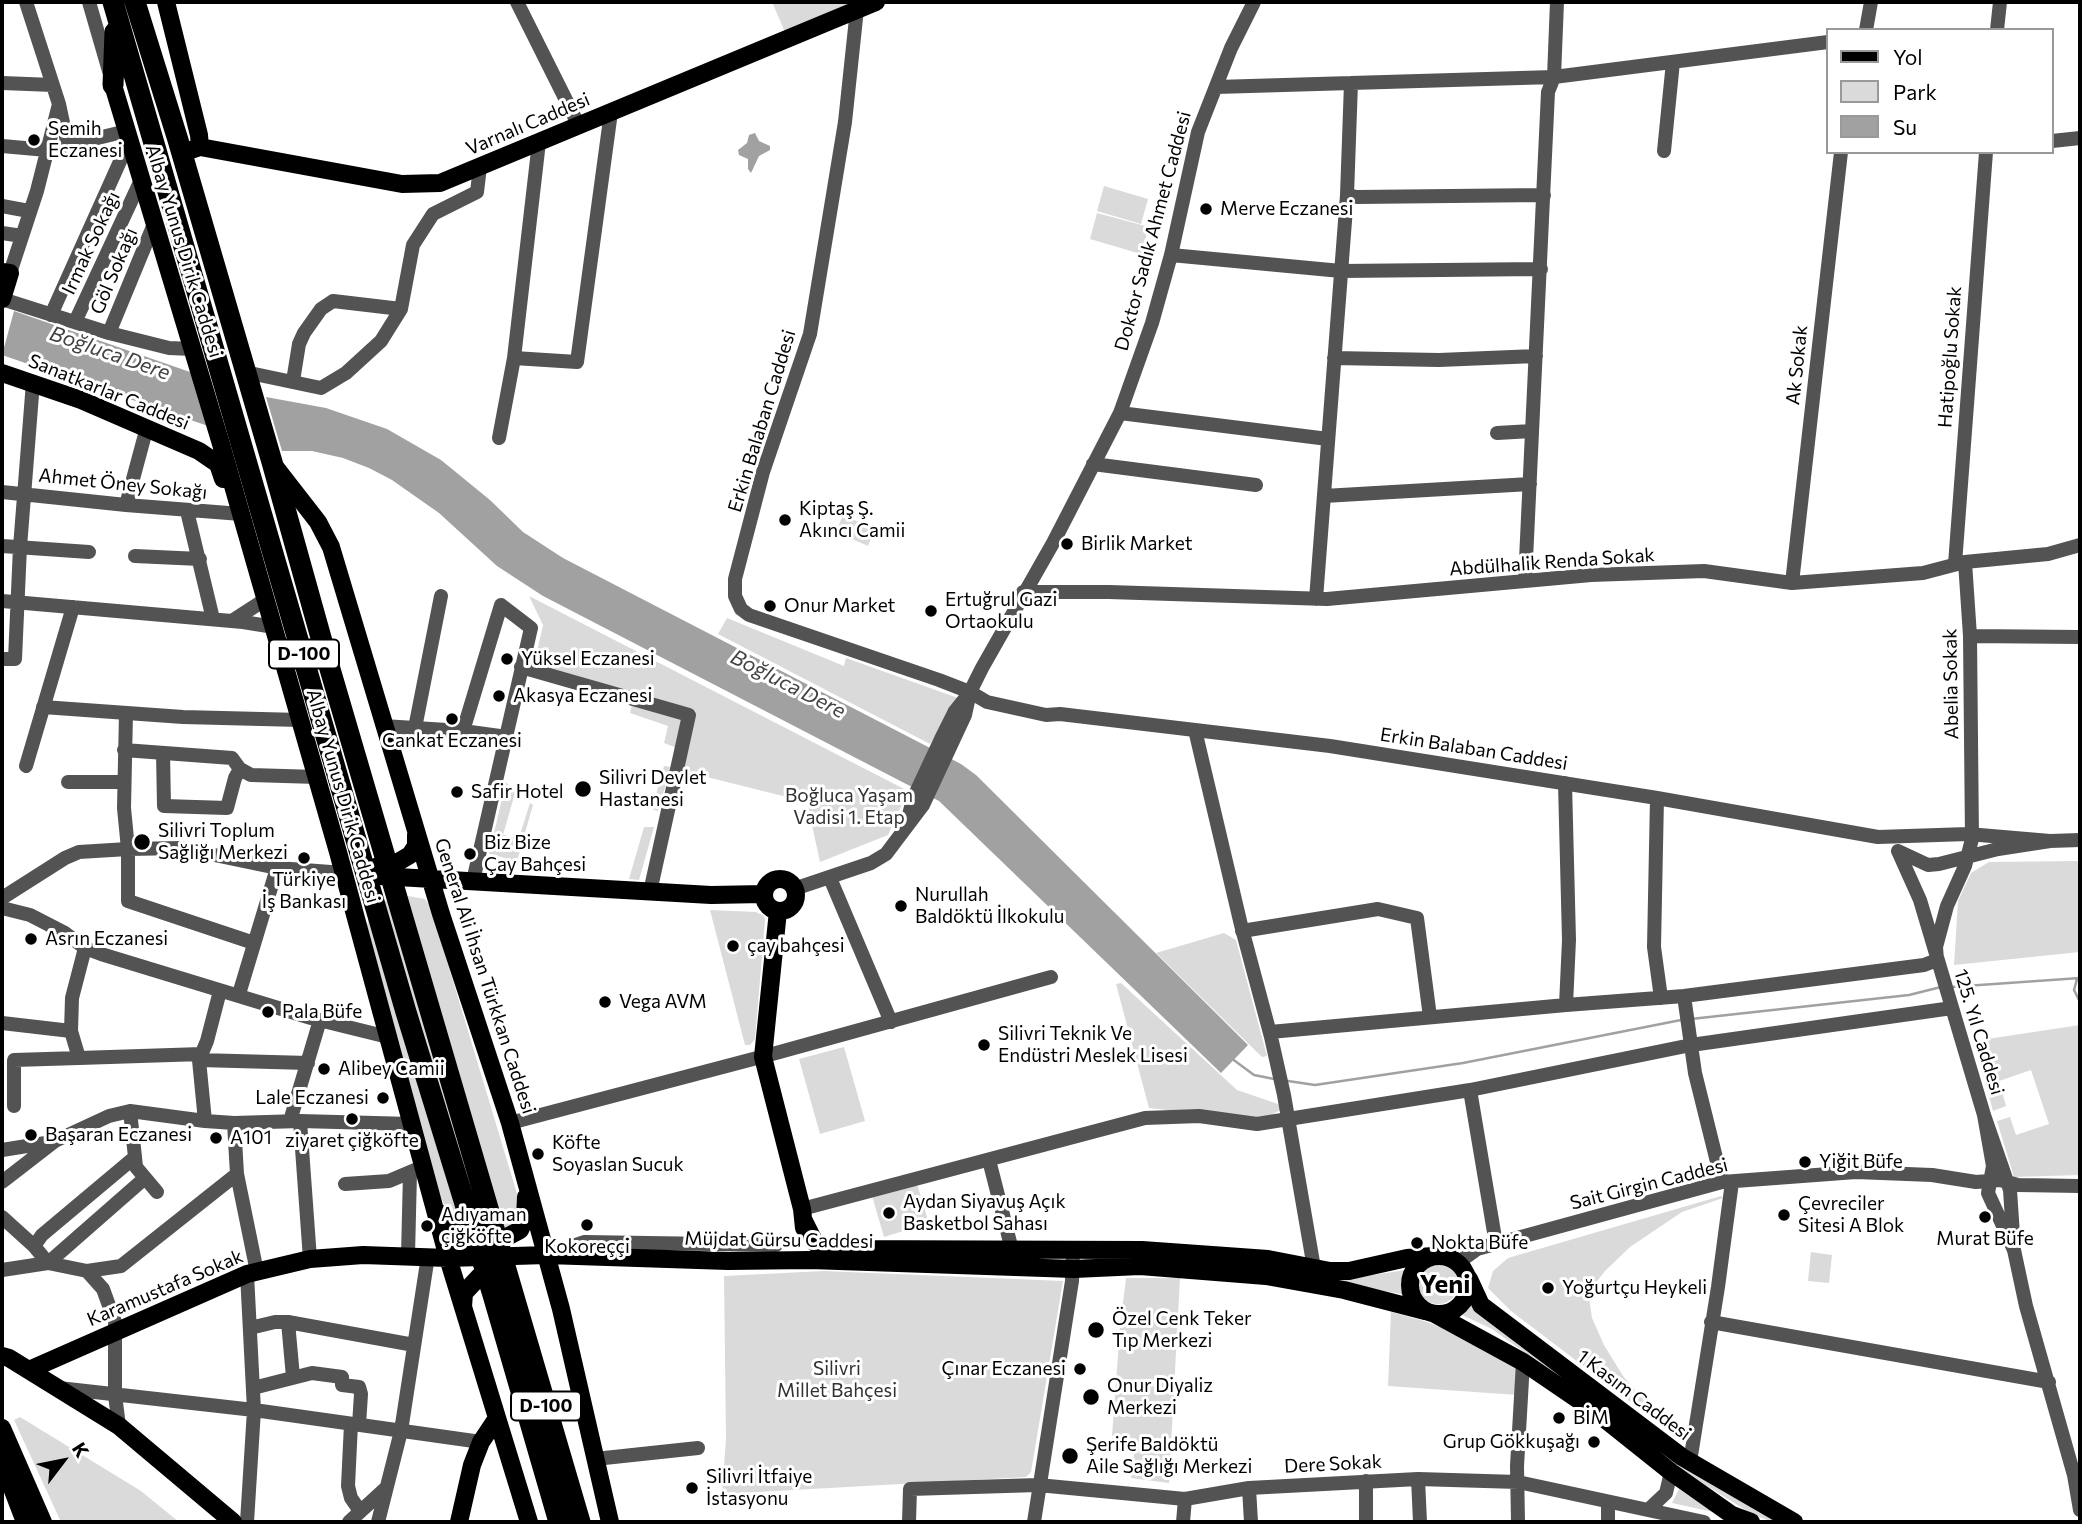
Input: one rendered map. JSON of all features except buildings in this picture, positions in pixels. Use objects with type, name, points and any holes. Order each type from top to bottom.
[{"type":"highway","name":"D-100","points":[[135,2],[191,150],[248,381],[384,856],[502,1292],[559,1522]]},
{"type":"highway","points":[[113,85],[114,7]]},
{"type":"highway","name":"D-100","points":[[114,7],[223,381],[227,441],[363,862],[410,1025],[580,1522]]},
{"type":"main road","points":[[166,2],[199,135],[191,150]]},
{"type":"main road","name":"Varnalı Caddesi","points":[[191,150],[402,184],[440,183],[856,5],[876,2]]},
{"type":"main road","name":"Albay Yunus Dirik Caddesi","points":[[113,85],[199,375],[227,441],[242,514],[344,873],[411,1124],[416,1170],[433,1205],[529,1522]]},
{"type":"main road","points":[[2,299],[6,273]]},
{"type":"main road","name":"Sanatkarlar Caddesi","points":[[2,373],[33,382],[147,427],[199,451]]},
{"type":"main road","points":[[199,451],[218,450],[227,441]]},
{"type":"main road","points":[[199,451],[218,464],[226,492],[242,514]]},
{"type":"main road","name":"General Ali İhsan Türkkan Caddesi","points":[[270,455],[318,522],[331,547],[416,834],[527,1182],[556,1289],[610,1522]]},
{"type":"main road","points":[[338,852],[360,868],[381,866],[398,862],[410,855],[415,846],[416,834]]},
{"type":"main road","points":[[344,873],[710,895],[764,894]]},
{"type":"main road","points":[[779,880],[788,882],[795,894],[792,905],[784,911],[778,911],[768,905],[764,894],[771,882],[779,880]]},
{"type":"main road","points":[[441,914],[446,898],[453,889],[473,881]]},
{"type":"main road","points":[[359,930],[368,904],[398,888],[414,886],[426,891],[441,914]]},
{"type":"main road","points":[[778,911],[762,1057],[802,1214],[805,1243],[821,1260]]},
{"type":"main road","points":[[433,1205],[462,1241],[490,1246],[520,1230],[525,1219],[527,1182]]},
{"type":"main road","name":"Müjdat Gürsu Caddesi","points":[[802,1214],[815,1243],[828,1250],[1142,1250],[1268,1259],[1314,1268],[1349,1271],[1407,1258],[1433,1256]]},
{"type":"main road","name":"Karamustafa Sokak","points":[[29,1370],[252,1273],[310,1259],[363,1255],[448,1258]]},
{"type":"main road","name":"Müjdat Gürsu Caddesi","points":[[448,1258],[547,1255],[728,1261],[821,1260],[1074,1269],[1140,1266],[1266,1276],[1344,1290],[1430,1312]]},
{"type":"main road","points":[[1442,1255],[1459,1262],[1469,1279],[1466,1298],[1461,1305],[1454,1311],[1430,1312],[1417,1304],[1412,1296],[1411,1275],[1416,1266],[1424,1259],[1442,1255]]},
{"type":"main road","points":[[463,1307],[464,1293],[479,1277],[492,1269],[510,1265],[536,1267],[556,1289]]},
{"type":"main road","name":"1 Kasım Caddesi","points":[[1469,1279],[1481,1305],[1690,1462],[1794,1522]]},
{"type":"main road","name":"1 Kasım Caddesi","points":[[1430,1312],[1523,1362],[1592,1409],[1671,1472],[1732,1515],[1751,1522]]},
{"type":"main road","points":[[2,1356],[119,1426],[233,1522]]},
{"type":"main road","points":[[459,1522],[472,1465],[481,1442],[497,1418]]},
{"type":"main road","points":[[2,1428],[43,1522]]},
{"type":"main road","points":[[2,1462],[7,1492],[25,1522]]},
{"type":"street","points":[[26,2],[59,104],[68,146]]},
{"type":"street","name":"Albay Yunus Dirik Caddesi","points":[[89,2],[113,85]]},
{"type":"street","points":[[517,2],[578,124]]},
{"type":"street","name":"Doktor Sadık Ahmet Caddesi","points":[[830,878],[871,863],[886,854],[905,828],[946,743],[965,715],[970,692],[1120,413],[1152,323],[1171,255],[1198,132],[1231,48],[1254,2]]},
{"type":"street","points":[[1525,581],[1548,92],[1554,77],[1557,2]]},
{"type":"street","points":[[1866,28],[1871,2]]},
{"type":"street","points":[[1997,28],[2000,2]]},
{"type":"street","name":"Erkin Balaban Caddesi","points":[[856,5],[845,122],[810,334],[763,472],[736,579],[736,596],[741,609],[749,615],[970,692],[988,694],[1060,714],[1330,746],[1657,798],[1878,838],[1973,834],[2050,841]]},
{"type":"street","points":[[1216,87],[1554,77],[1826,42]]},
{"type":"street","points":[[1664,151],[1673,62]]},
{"type":"street","points":[[2,83],[53,85]]},
{"type":"street","points":[[1316,599],[1347,195],[1351,83]]},
{"type":"street","points":[[6,273],[22,236],[59,104]]},
{"type":"street","points":[[514,358],[577,362],[611,112]]},
{"type":"street","points":[[2,146],[47,150],[127,131],[126,148],[51,315]]},
{"type":"street","points":[[2054,141],[2080,138]]},
{"type":"street","points":[[499,438],[514,358],[539,142]]},
{"type":"street","name":"Ak Sokak","points":[[1793,583],[1841,154]]},
{"type":"street","name":"Hatipoğlu Sokak","points":[[1960,563],[1986,154]]},
{"type":"street","points":[[248,381],[293,381],[321,388],[346,373],[381,341],[401,309],[413,245],[433,214],[477,192],[480,167]]},
{"type":"street","name":"Irmak Sokağı","points":[[75,322],[141,180]]},
{"type":"street","points":[[1347,195],[1544,195]]},
{"type":"street","points":[[2,206],[29,211]]},
{"type":"street","name":"Göl Sokağı","points":[[108,333],[154,224]]},
{"type":"street","points":[[2,233],[22,236]]},
{"type":"street","points":[[1171,255],[1341,271],[1541,269]]},
{"type":"street","points":[[2,299],[108,333],[169,348],[192,349]]},
{"type":"street","points":[[293,381],[299,344],[304,333],[321,309],[333,301],[401,309]]},
{"type":"street","points":[[1334,358],[1439,360],[1536,356]]},
{"type":"street","points":[[2,659],[15,659],[9,602],[20,547],[33,382]]},
{"type":"street","points":[[1120,413],[1328,439]]},
{"type":"street","points":[[126,505],[147,427]]},
{"type":"street","points":[[1497,433],[1532,431]]},
{"type":"street","points":[[1093,464],[1256,485]]},
{"type":"street","points":[[1324,496],[1530,484]]},
{"type":"street","name":"Ahmet Öney Sokağı","points":[[2,492],[242,514]]},
{"type":"street","points":[[187,510],[213,620]]},
{"type":"street","name":"Abdülhalik Renda Sokak","points":[[1023,592],[1316,599],[1591,575],[1704,571],[1793,583],[1923,573],[1960,563],[2048,554],[2080,545]]},
{"type":"street","points":[[2,546],[89,552]]},
{"type":"street","points":[[135,556],[200,559]]},
{"type":"street","name":"Abelia Sokak","points":[[1937,960],[1936,947],[1947,906],[1967,862],[1973,834],[1970,636],[1960,563]]},
{"type":"street","points":[[415,728],[441,596]]},
{"type":"street","points":[[232,621],[266,599]]},
{"type":"street","points":[[9,602],[274,627]]},
{"type":"street","points":[[463,731],[501,605],[531,628],[473,881]]},
{"type":"street","points":[[26,765],[73,607]]},
{"type":"street","points":[[1970,636],[2080,637]]},
{"type":"street","points":[[521,667],[689,715],[650,892]]},
{"type":"street","points":[[43,707],[300,720]]},
{"type":"street","points":[[126,713],[124,782],[128,901],[254,943]]},
{"type":"street","points":[[383,726],[507,737]]},
{"type":"street","points":[[1195,730],[1284,1095],[1314,1268]]},
{"type":"street","points":[[124,750],[232,758],[240,769],[251,775],[317,777]]},
{"type":"street","points":[[163,753],[164,806],[227,808],[240,769]]},
{"type":"street","points":[[68,782],[124,782]]},
{"type":"street","points":[[1565,783],[1569,940],[1566,1005]]},
{"type":"street","points":[[1657,798],[1654,947],[1661,998]]},
{"type":"street","points":[[1956,835],[1968,827],[1972,805]]},
{"type":"street","points":[[1920,900],[1914,859],[1922,844],[1933,837]]},
{"type":"street","name":"Erkin Balaban Caddesi","points":[[1878,838],[1928,865],[1967,862],[1998,849],[2050,841],[2080,840]]},
{"type":"street","points":[[2,898],[79,852],[181,848],[277,868],[344,873]]},
{"type":"street","points":[[1898,851],[1920,900]]},
{"type":"street","points":[[239,994],[277,868]]},
{"type":"street","points":[[794,889],[830,878],[891,1022]]},
{"type":"street","name":"125. Yıl Caddesi","points":[[1920,900],[2011,1196],[2014,1250],[2026,1306],[2077,1474],[2080,1510]]},
{"type":"street","points":[[2,908],[30,915],[65,933],[85,948],[220,991],[239,994],[320,1020],[388,1037]]},
{"type":"street","points":[[1242,931],[1378,908],[1417,918],[1430,1017]]},
{"type":"street","points":[[79,1058],[71,1031],[72,998],[85,948]]},
{"type":"street","points":[[1270,1032],[1684,996],[1924,965],[1937,960]]},
{"type":"street","points":[[510,1123],[1051,977]]},
{"type":"street","points":[[205,1121],[200,1057],[220,991]]},
{"type":"street","points":[[1684,996],[1695,1073],[1727,1182],[1718,1287],[1690,1462]]},
{"type":"street","points":[[802,1214],[1145,1118],[1199,1115],[1257,1124],[1471,1090],[1691,1045],[1952,1009]]},
{"type":"street","points":[[310,1259],[295,1121],[320,1020]]},
{"type":"street","points":[[2,1023],[71,1031]]},
{"type":"street","points":[[14,1106],[14,1060],[200,1057],[308,1063]]},
{"type":"street","points":[[1471,1090],[1496,1244]]},
{"type":"street","points":[[2,1182],[55,1141],[109,1116],[131,1111],[234,1123],[295,1121],[411,1124]]},
{"type":"street","points":[[131,1111],[136,1167],[157,1192]]},
{"type":"street","name":"125. Yıl Caddesi","points":[[1984,1115],[1993,1166],[1988,1193],[2014,1250]]},
{"type":"street","points":[[234,1123],[237,1174],[252,1273],[250,1328],[254,1410],[247,1522]]},
{"type":"street","points":[[2,1150],[55,1141]]},
{"type":"street","points":[[34,1246],[42,1235],[135,1157]]},
{"type":"street","points":[[989,1160],[1012,1250]]},
{"type":"street","points":[[345,1184],[389,1181],[416,1170],[408,1255]]},
{"type":"street","name":"Sait Girgin Caddesi","points":[[1856,1172],[1968,1188],[1997,1201],[2035,1192],[2080,1192]]},
{"type":"street","name":"Sait Girgin Caddesi","points":[[1459,1262],[1477,1249],[1727,1182],[1856,1172],[1932,1175],[1976,1182],[2007,1181],[2018,1185],[2080,1186]]},
{"type":"street","points":[[2,1270],[48,1263],[87,1272],[121,1266],[237,1174]]},
{"type":"street","points":[[48,1263],[145,1178]]},
{"type":"street","points":[[2,1217],[34,1246],[48,1263]]},
{"type":"street","points":[[547,1255],[584,1242],[776,1245]]},
{"type":"street","points":[[1034,1522],[1074,1269],[1073,1249]]},
{"type":"street","points":[[378,1522],[401,1431],[428,1256]]},
{"type":"street","points":[[87,1272],[103,1289],[115,1322],[115,1395],[119,1426]]},
{"type":"street","points":[[250,1328],[288,1322],[414,1345]]},
{"type":"street","points":[[288,1322],[293,1377]]},
{"type":"street","points":[[1711,1322],[2049,1382]]},
{"type":"street","points":[[1518,1522],[1517,1466],[1523,1362]]},
{"type":"street","points":[[253,1388],[312,1373],[342,1377],[342,1385],[359,1387],[361,1394],[348,1489],[360,1511]]},
{"type":"street","points":[[55,1387],[254,1410],[481,1442]]},
{"type":"street","points":[[595,1459],[698,1448]]},
{"type":"street","points":[[1648,1510],[1666,1493],[1671,1472]]},
{"type":"street","points":[[1418,1479],[1420,1522]]},
{"type":"street","name":"Dere Sokak","points":[[909,1522],[911,1489],[1038,1485],[1185,1499],[1250,1488],[1418,1479],[1518,1482],[1704,1522]]},
{"type":"street","points":[[1366,1481],[1366,1522]]},
{"type":"street","points":[[349,1522],[386,1488]]},
{"type":"street","points":[[1250,1488],[1251,1522]]},
{"type":"street","points":[[1183,1522],[1185,1499]]},
{"type":"street","points":[[1608,1502],[1608,1522]]},
{"type":"green space","points":[[772,2],[851,2],[851,3],[785,32]]},
{"type":"green space","points":[[1104,186],[1148,199],[1141,224],[1097,211]]},
{"type":"green space","points":[[1097,213],[1149,227],[1141,254],[1090,239]]},
{"type":"green space","points":[[843,515],[875,529],[868,546],[836,532]]},
{"type":"green space","name":"Boğluca Yaşam Vadisi 1. Etap","points":[[529,596],[908,791],[888,835],[820,862],[807,802],[683,771],[696,711],[534,665],[543,625]]},
{"type":"green space","points":[[727,618],[844,666],[846,658],[958,698],[930,744],[718,634]]},
{"type":"green space","points":[[632,704],[684,719],[677,748],[664,743],[668,726],[630,713]]},
{"type":"green space","points":[[664,766],[671,767],[658,811],[652,809]]},
{"type":"green space","points":[[506,782],[515,793],[503,835],[519,838],[530,803],[533,805],[517,861],[489,854]]},
{"type":"green space","points":[[644,827],[654,827],[639,880],[629,879]]},
{"type":"green space","points":[[2080,861],[2080,952],[1954,965],[1958,901],[1971,873],[1989,862]]},
{"type":"green space","points":[[402,895],[425,899],[431,908],[521,1207],[517,1219],[508,1228],[468,1237],[451,1219],[436,1187],[366,930],[370,912],[383,902]]},
{"type":"green space","points":[[710,910],[756,912],[764,916],[755,1039],[750,1045],[745,1045]]},
{"type":"green space","points":[[1224,933],[1236,940],[1267,1056],[1262,1057],[1156,953]]},
{"type":"green space","points":[[1121,983],[1237,1090],[1278,1104],[1280,1110],[1262,1120],[1149,1108],[1116,984]]},
{"type":"green space","points":[[2080,1025],[2080,1175],[2014,1177],[1997,1121],[2010,1117],[2016,1135],[2049,1124],[2031,1070],[1999,1081],[2006,1106],[1993,1111],[1974,1041]]},
{"type":"green space","points":[[844,1047],[865,1121],[820,1134],[799,1059]]},
{"type":"green space","points":[[917,1184],[929,1223],[884,1237],[872,1196]]},
{"type":"green space","points":[[1721,1196],[1723,1198],[1682,1212],[1630,1247],[1605,1271],[1591,1289],[1589,1297],[1592,1318],[1604,1345],[1623,1376],[1652,1410],[1682,1434],[1682,1441],[1511,1311],[1488,1288],[1493,1271],[1508,1258]]},
{"type":"green space","points":[[1811,1252],[1832,1255],[1829,1283],[1808,1281]]},
{"type":"green space","points":[[1113,1255],[1346,1279],[1406,1270],[1404,1280],[1407,1295],[1345,1284],[1084,1260],[1083,1257]]},
{"type":"green space","points":[[1438,1262],[1453,1268],[1459,1283],[1453,1298],[1438,1304],[1423,1298],[1417,1283],[1423,1268]]},
{"type":"green space","name":"Silivri Millet Bahçesi","points":[[824,1271],[1063,1281],[1031,1472],[1026,1477],[722,1494],[726,1439],[724,1276]]},
{"type":"green space","points":[[1126,1278],[1180,1278],[1169,1483],[1131,1478],[1136,1439],[1112,1436]]},
{"type":"green space","points":[[1471,1302],[1779,1522],[1752,1514],[1667,1461],[1589,1399],[1492,1329],[1460,1314]]},
{"type":"green space","points":[[1391,1312],[1454,1332],[1520,1368],[1518,1395],[1388,1386]]},
{"type":"green space","points":[[20,1417],[141,1491],[179,1522],[61,1522],[14,1420]]},
{"type":"green space","points":[[1679,1489],[1713,1512],[1672,1503]]},
{"type":"water","points":[[755,133],[759,141],[770,146],[770,150],[759,156],[751,173],[748,159],[739,155],[738,150],[747,143],[749,135]]},
{"type":"water","name":"Boğluca Dere","points":[[14,311],[193,373],[211,427],[2,355]]},
{"type":"water","name":"Boğluca Dere","points":[[266,397],[326,408],[387,429],[441,460],[490,500],[523,532],[563,558],[961,764],[976,775],[1248,1045],[1221,1073],[939,801],[543,596],[497,566],[439,513],[392,480],[343,458],[312,451],[282,451]]},
{"type":"waterway","points":[[1951,987],[2080,978]]},
{"type":"waterway","points":[[2077,979],[2074,990],[2080,1002]]},
{"type":"waterway","points":[[1691,1019],[1909,995],[1941,987]]},
{"type":"waterway","points":[[1288,1081],[1315,1085],[1463,1063],[1681,1020]]},
{"type":"waterway","points":[[1231,1058],[1254,1075],[1274,1079]]},
{"type":"place","name":"Semih Eczanesi","points":[[34,140]]},
{"type":"place","name":"Merve Eczanesi","points":[[1206,209]]},
{"type":"place","name":"Kiptaş Ş. Akıncı Camii","points":[[785,520]]},
{"type":"place","name":"Birlik Market","points":[[1067,544]]},
{"type":"place","name":"Onur Market","points":[[770,606]]},
{"type":"place","name":"Ertuğrul Gazi Ortaokulu","points":[[931,611]]},
{"type":"place","name":"Yüksel Eczanesi","points":[[507,659]]},
{"type":"place","name":"Akasya Eczanesi","points":[[499,696]]},
{"type":"place","name":"Cankat Eczanesi","points":[[452,719]]},
{"type":"place","name":"Silivri Devlet Hastanesi","points":[[583,789]]},
{"type":"place","name":"Safir Hotel","points":[[457,792]]},
{"type":"place","name":"Silivri Toplum Sağlığı Merkezi","points":[[142,842]]},
{"type":"place","name":"Biz Bize Çay Bahçesi","points":[[470,854]]},
{"type":"place","name":"Türkiye İş Bankası","points":[[304,858]]},
{"type":"place","name":"Nurullah Baldöktü İlkokulu","points":[[901,906]]},
{"type":"place","name":"Asrın Eczanesi","points":[[31,939]]},
{"type":"place","name":"çay bahçesi","points":[[733,946]]},
{"type":"place","name":"Vega AVM","points":[[605,1002]]},
{"type":"place","name":"Pala Büfe","points":[[268,1012]]},
{"type":"place","name":"Silivri Teknik Ve Endüstri Meslek Lisesi","points":[[984,1045]]},
{"type":"place","name":"Alibey Camii","points":[[324,1069]]},
{"type":"place","name":"Lale Eczanesi","points":[[383,1098]]},
{"type":"place","name":"ziyaret çiğköfte","points":[[352,1119]]},
{"type":"place","name":"Başaran Eczanesi","points":[[31,1135]]},
{"type":"place","name":"A101","points":[[216,1138]]},
{"type":"place","name":"Köfte Soyaslan Sucuk","points":[[538,1154]]},
{"type":"place","name":"Yiğit Büfe","points":[[1805,1162]]},
{"type":"place","name":"Aydan Siyavuş Açık Basketbol Sahası","points":[[889,1213]]},
{"type":"place","name":"Çevreciler Sitesi A Blok","points":[[1784,1215]]},
{"type":"place","name":"Murat Büfe","points":[[1985,1217]]},
{"type":"place","name":"Kokoreççi","points":[[587,1225]]},
{"type":"place","name":"Adıyaman çiğköfte","points":[[427,1226]]},
{"type":"place","name":"Nokta Büfe","points":[[1417,1243]]},
{"type":"place","name":"Yoğurtçu Heykeli","points":[[1548,1288]]},
{"type":"place","name":"Özel Cenk Teker Tıp Merkezi","points":[[1096,1330]]},
{"type":"place","name":"Çınar Eczanesi","points":[[1080,1369]]},
{"type":"place","name":"Onur Diyaliz Merkezi","points":[[1091,1397]]},
{"type":"place","name":"BİM","points":[[1559,1418]]},
{"type":"place","name":"Grup Gökkuşağı","points":[[1594,1442]]},
{"type":"place","name":"Şerife Baldöktü Aile Sağlığı Merkezi","points":[[1070,1456]]},
{"type":"place","name":"Silivri İtfaiye İstasyonu","points":[[692,1488]]},
{"type":"district","name":"Yeni","points":[[1445,1284]]}]
